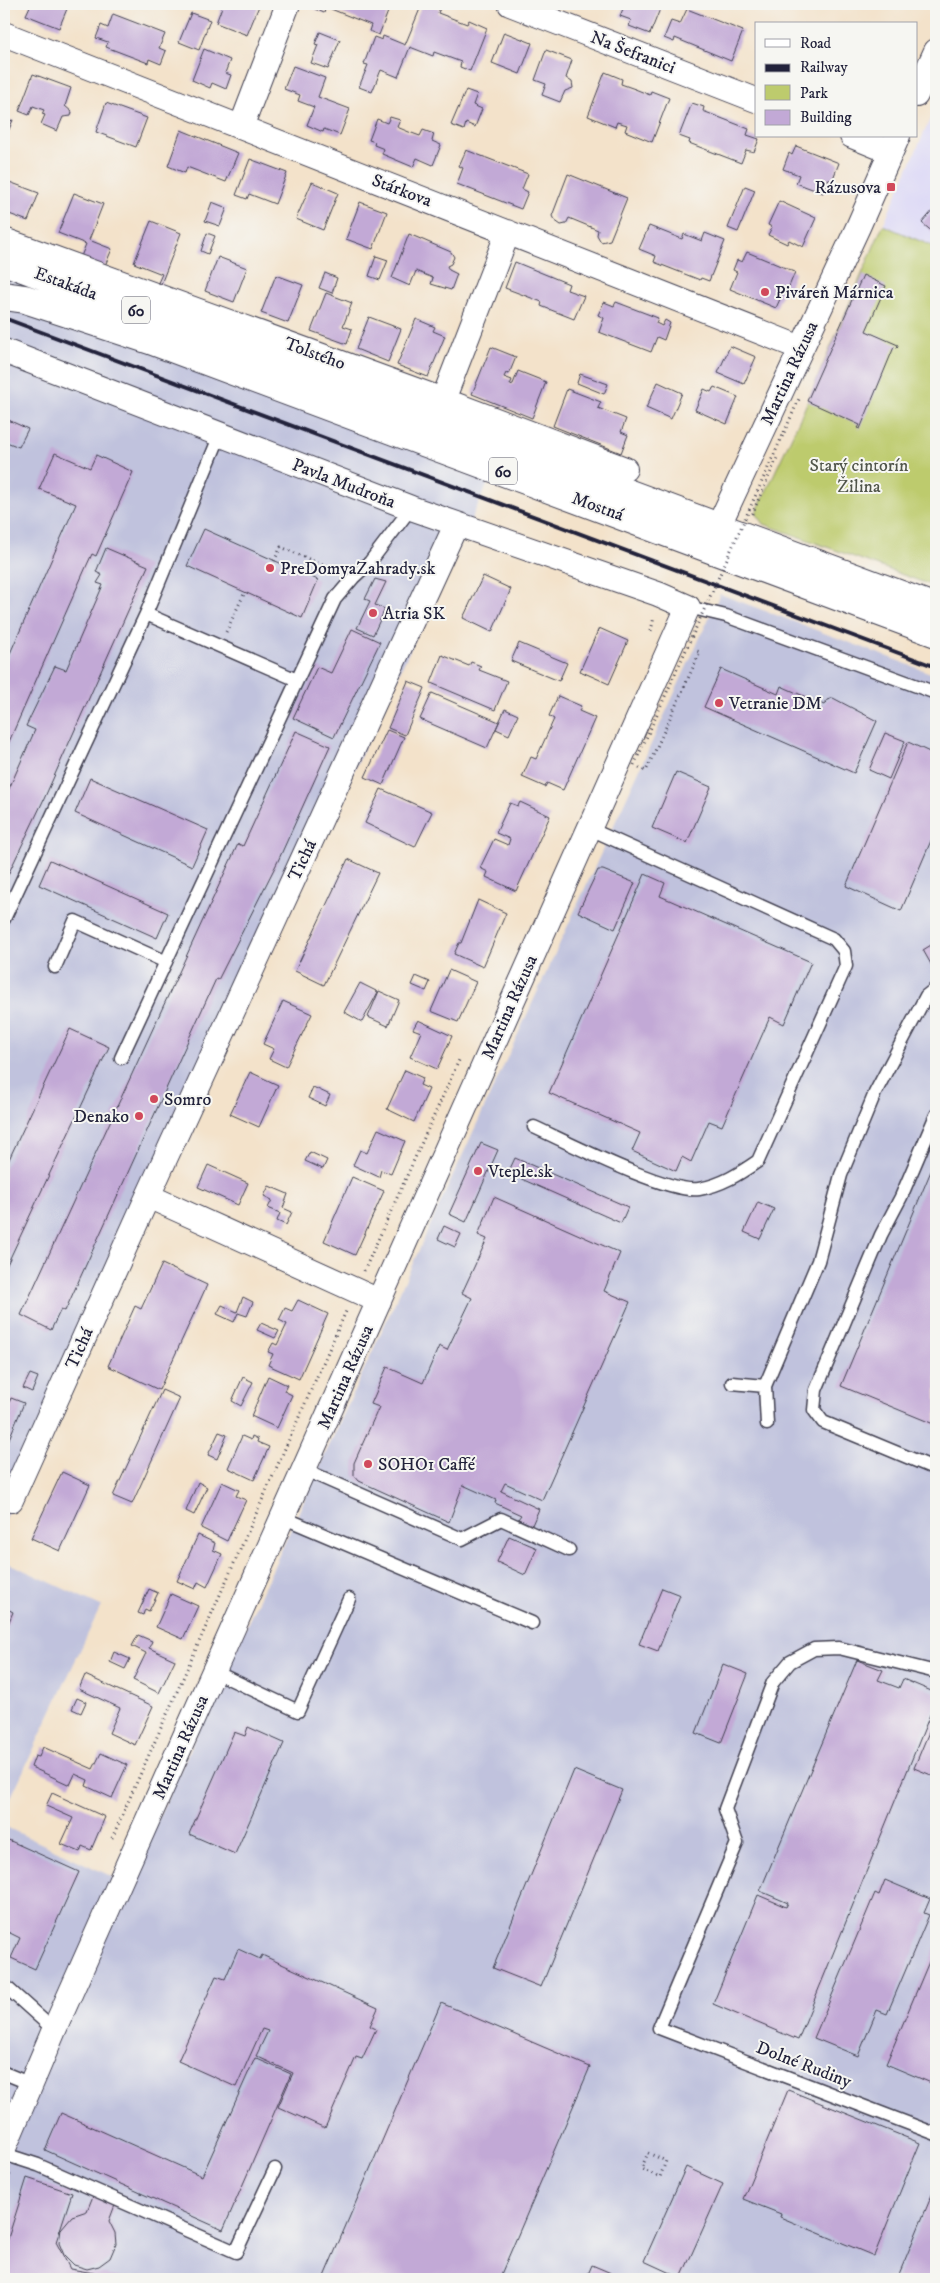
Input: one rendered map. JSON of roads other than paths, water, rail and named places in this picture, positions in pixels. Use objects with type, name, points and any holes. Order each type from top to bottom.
[{"type":"main road","name":"Estakáda","points":[[4,261],[264,370]]},
{"type":"main road","name":"Estakáda","points":[[4,296],[25,299],[150,340],[264,370]]},
{"type":"main road","points":[[4,313],[79,317]]},
{"type":"main road","name":"Mostná","points":[[264,370],[718,527],[936,608]]},
{"type":"main road","name":"Mostná","points":[[264,370],[936,633]]},
{"type":"street","points":[[241,127],[288,4]]},
{"type":"street","name":"Na Šefranici","points":[[510,4],[755,100]]},
{"type":"street","name":"Stárkova","points":[[4,34],[801,348]]},
{"type":"street","points":[[918,92],[936,51]]},
{"type":"street","points":[[862,138],[894,144]]},
{"type":"street","name":"Martina Rázusa","points":[[718,527],[894,144]]},
{"type":"street","points":[[443,400],[508,232]]},
{"type":"street","name":"Tolstého","points":[[4,240],[443,400],[624,469]]},
{"type":"street","name":"Pavla Mudroňa","points":[[4,351],[411,508],[658,594],[688,607]]},
{"type":"street","name":"Tichá","points":[[11,1500],[456,524]]},
{"type":"street","name":"Martina Rázusa","points":[[4,2148],[54,2030],[303,1469],[688,607]]},
{"type":"street","points":[[148,1196],[379,1301]]},
{"type":"lane","points":[[4,919],[146,614],[220,435]]},
{"type":"lane","points":[[121,1058],[335,600],[353,578],[370,562],[411,508]]},
{"type":"lane","points":[[688,607],[726,616],[936,693]]},
{"type":"lane","points":[[146,614],[297,680]]},
{"type":"lane","points":[[534,1127],[666,1185],[697,1189],[731,1179],[758,1162],[846,966],[844,951],[834,939],[588,828]]},
{"type":"lane","points":[[55,967],[75,921],[166,962]]},
{"type":"lane","points":[[767,1424],[765,1386],[818,1261],[841,1175],[874,1093],[926,996],[936,988]]},
{"type":"lane","points":[[936,1115],[881,1235],[816,1390],[814,1410],[823,1422],[936,1469]]},
{"type":"lane","points":[[732,1383],[765,1386]]},
{"type":"lane","points":[[303,1469],[462,1539],[501,1519],[569,1550]]},
{"type":"lane","points":[[282,1517],[532,1623]]},
{"type":"lane","points":[[214,1671],[298,1711],[349,1599]]},
{"type":"lane","name":"Dolné Rudiny","points":[[936,1672],[840,1648],[814,1649],[790,1662],[772,1682],[724,1809],[736,1843],[659,2028],[936,2134]]},
{"type":"lane","points":[[4,1985],[54,2030]]},
{"type":"lane","points":[[4,2074],[31,2084]]},
{"type":"lane","points":[[4,2154],[38,2165],[236,2252],[276,2169]]},
{"type":"railway","points":[[4,318],[936,667]]},
{"type":"place","name":"Rázusova","points":[[891,187]]},
{"type":"place","name":"Piváreň Márnica","points":[[765,292]]},
{"type":"place","name":"PreDomyaZahrady.sk","points":[[270,568]]},
{"type":"place","name":"Atria SK","points":[[373,613]]},
{"type":"place","name":"Vetranie DM","points":[[719,703]]},
{"type":"place","name":"Somro","points":[[154,1099]]},
{"type":"place","name":"Denako","points":[[139,1116]]},
{"type":"place","name":"Vteple.sk","points":[[478,1171]]},
{"type":"place","name":"SOHO1 Caffé","points":[[368,1464]]},
{"type":"park label","name":"Starý cintorín Žilina","points":[[859,475]]}]
